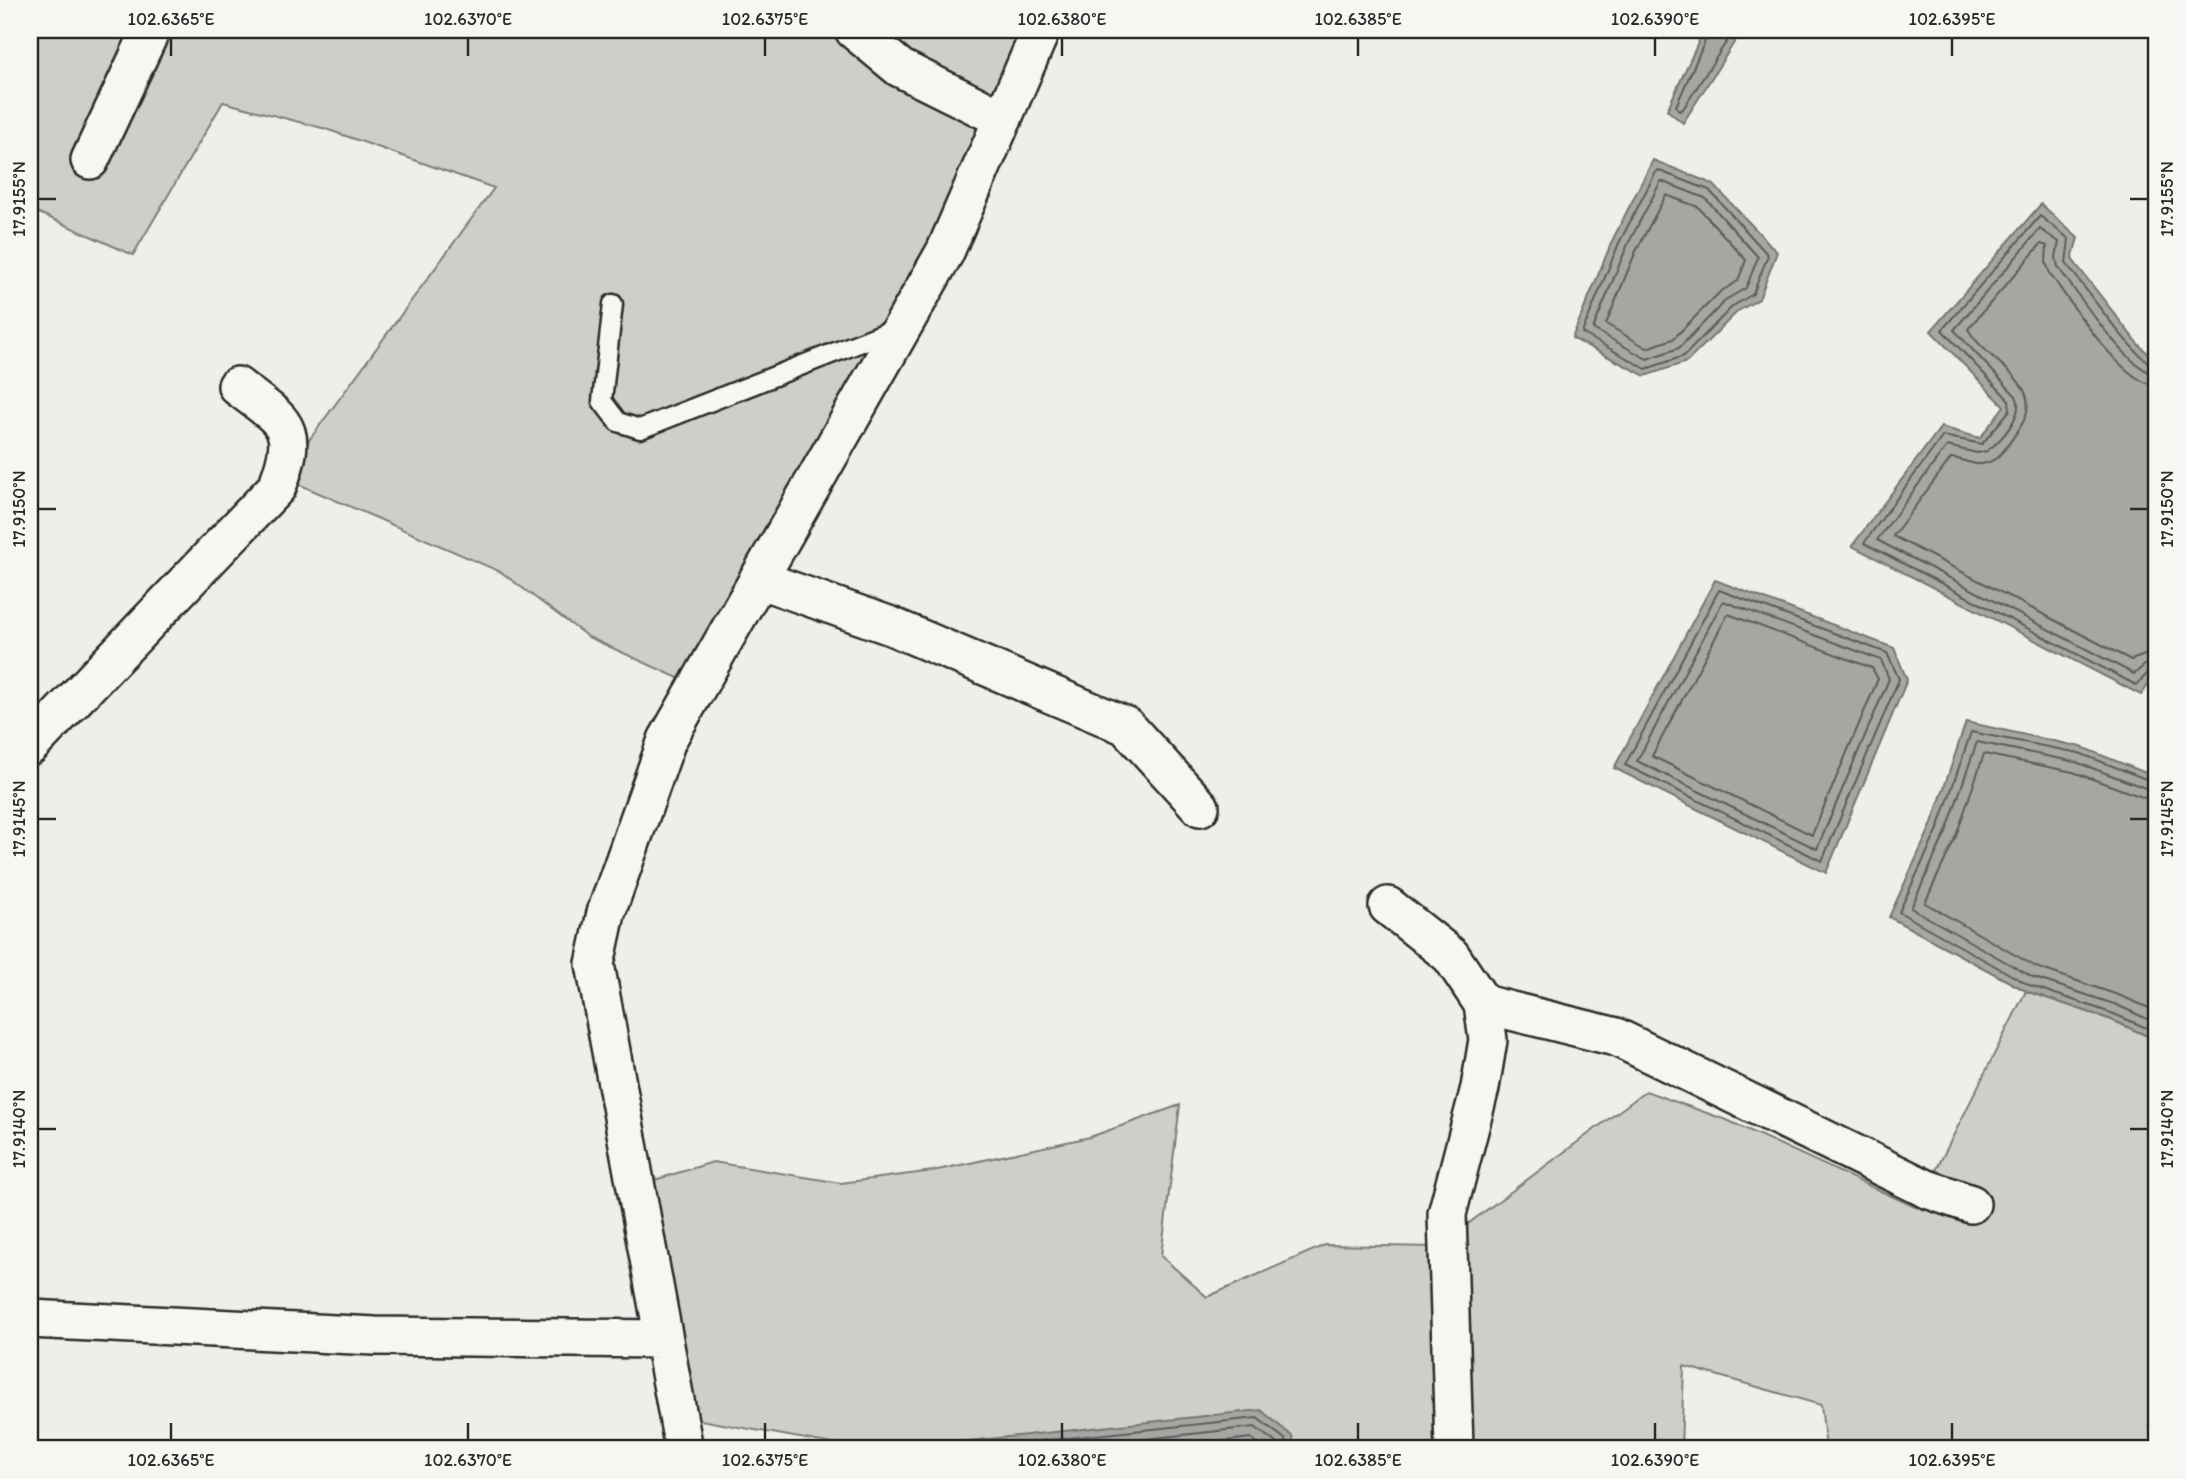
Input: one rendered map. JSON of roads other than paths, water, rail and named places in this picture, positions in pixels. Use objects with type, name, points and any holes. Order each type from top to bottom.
[{"type":"street","points":[[90,160],[151,30]]},
{"type":"street","points":[[854,30],[900,68],[1003,119]]},
{"type":"street","points":[[684,1449],[595,964],[606,914],[667,740],[945,252],[1041,30]]},
{"type":"street","points":[[30,746],[278,488],[290,453],[284,423],[237,386]]},
{"type":"street","points":[[758,579],[891,626],[1126,726],[1200,807]]},
{"type":"street","points":[[1388,906],[1451,956],[1483,1004],[1488,1040],[1480,1088],[1447,1214],[1454,1449]]},
{"type":"street","points":[[1483,1004],[1616,1037],[1927,1189],[1971,1204]]},
{"type":"street","points":[[30,1319],[375,1336],[662,1339]]},
{"type":"lane","points":[[613,304],[602,401],[618,422],[640,429],[902,326]]},
{"type":"water","points":[[1704,30],[1742,30],[1683,123],[1667,110]]},
{"type":"water","points":[[1653,160],[1713,184],[1777,252],[1759,299],[1738,311],[1687,362],[1645,376],[1572,338],[1613,239]]},
{"type":"water","points":[[2041,204],[2078,238],[2072,259],[2138,344],[2156,361],[2156,674],[2141,695],[1852,546],[1941,427],[1980,438],[2004,406],[1931,331]]},
{"type":"water","points":[[1715,580],[1894,648],[1907,680],[1826,873],[1614,768]]},
{"type":"water","points":[[1966,722],[2081,747],[2156,777],[2156,1040],[2112,1020],[2026,991],[1889,917],[1931,826]]},
{"type":"water","points":[[1261,1410],[1293,1437],[1293,1449],[949,1449],[960,1442]]}]
